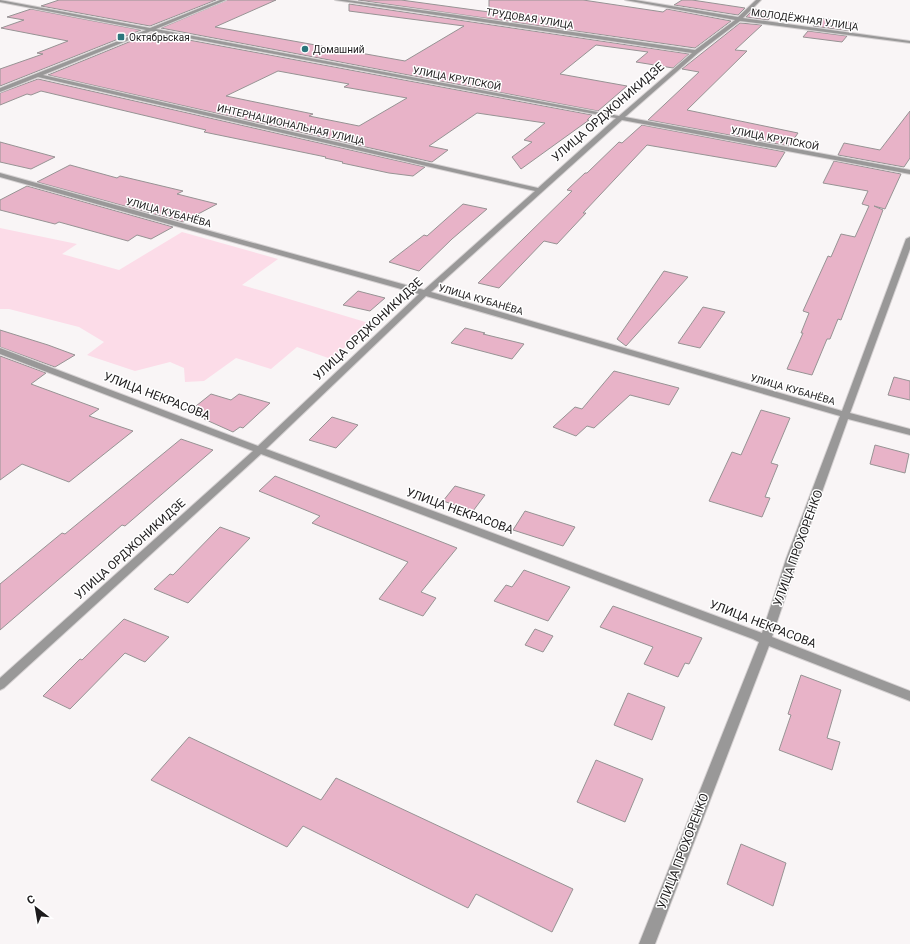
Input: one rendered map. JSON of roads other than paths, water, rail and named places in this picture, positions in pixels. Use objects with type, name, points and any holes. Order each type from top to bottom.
[{"type":"street","name":"УЛИЦА КРУПСКОЙ","points":[[0,0],[910,172]]},
{"type":"street","points":[[0,90],[224,0]]},
{"type":"street","name":"ТРУДОВАЯ УЛИЦА","points":[[336,0],[457,16],[696,52]]},
{"type":"street","name":"МОЛОДЁЖНАЯ УЛИЦА","points":[[627,0],[739,19],[910,42]]},
{"type":"street","name":"УЛИЦА ОРДЖОНИКИДЗЕ","points":[[0,685],[259,450],[425,293],[620,118],[696,52],[739,19],[759,0]]},
{"type":"street","name":"ИНТЕРНАЦИОНАЛЬНАЯ УЛИЦА","points":[[38,75],[540,190]]},
{"type":"street","name":"УЛИЦА КУБАНЁВА","points":[[0,176],[425,293],[846,416],[910,432]]},
{"type":"street","name":"УЛИЦА ПРОХОРЕНКО","points":[[647,944],[766,638],[792,559],[910,239]]},
{"type":"street","name":"УЛИЦА НЕКРАСОВА","points":[[0,351],[259,450],[766,638],[910,696]]},
{"type":"place","name":"Октябрьская","points":[[121,37]]},
{"type":"place","name":"Домашний","points":[[305,49]]}]
